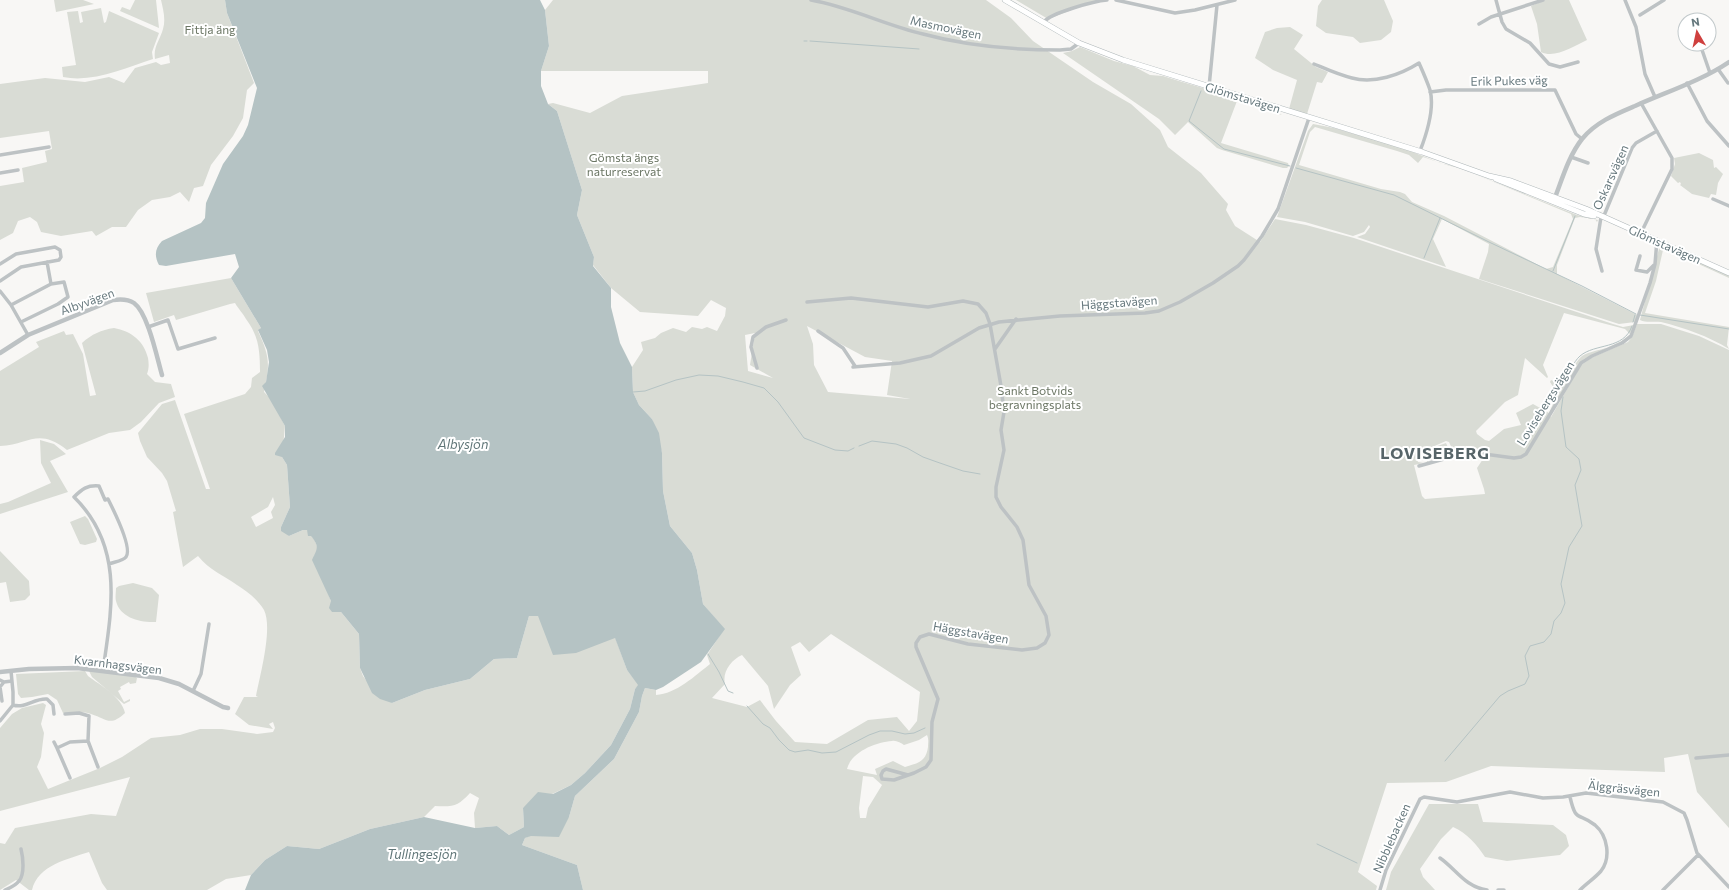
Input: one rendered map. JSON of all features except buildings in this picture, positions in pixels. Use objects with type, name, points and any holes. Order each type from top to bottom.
[{"type":"main road","name":"Glömstavägen","points":[[1005,0],[1079,43],[1123,60],[1420,151],[1489,176],[1511,181],[1555,200],[1641,232],[1729,273]]},
{"type":"street","name":"Masmovägen","points":[[811,0],[836,6],[921,34],[973,44],[1069,50],[1079,43]]},
{"type":"street","points":[[1044,22],[1047,18],[1079,6],[1095,1],[1107,0]]},
{"type":"street","points":[[1116,0],[1175,13],[1195,10],[1235,0]]},
{"type":"street","points":[[1496,0],[1506,29],[1530,43],[1552,66],[1562,67],[1578,62]]},
{"type":"street","points":[[1479,24],[1486,19],[1543,0]]},
{"type":"street","points":[[1624,0],[1636,27],[1645,74],[1655,97]]},
{"type":"street","points":[[1640,15],[1662,0]]},
{"type":"street","points":[[1209,87],[1217,5]]},
{"type":"street","points":[[1702,52],[1710,73]]},
{"type":"street","points":[[1555,200],[1571,157],[1582,139],[1603,121],[1710,73],[1729,62]]},
{"type":"street","points":[[1314,64],[1349,78],[1370,80],[1397,74],[1419,63],[1430,92],[1429,125],[1420,151]]},
{"type":"street","points":[[1718,69],[1728,84]]},
{"type":"street","points":[[1686,83],[1705,117],[1729,146]]},
{"type":"street","name":"Erik Pukes väg","points":[[1430,92],[1446,90],[1555,90],[1576,134],[1582,139]]},
{"type":"street","points":[[1641,103],[1672,158],[1673,165],[1641,232]]},
{"type":"street","name":"Häggstavägen","points":[[818,331],[844,348],[854,366],[900,363],[931,356],[979,328],[990,324],[1016,320],[1145,313],[1159,311],[1180,302],[1226,274],[1244,260],[1262,236],[1276,214],[1310,118]]},
{"type":"street","name":"Oskarsvägen","points":[[1602,271],[1596,249],[1602,217],[1632,148],[1657,131]]},
{"type":"street","points":[[0,155],[49,147]]},
{"type":"street","points":[[1571,157],[1588,163]]},
{"type":"street","points":[[0,173],[18,170]]},
{"type":"street","points":[[1713,200],[1729,206]]},
{"type":"street","name":"Lovisebergsvägen","points":[[1419,466],[1469,452],[1514,458],[1521,457],[1526,454],[1581,363],[1592,356],[1622,343],[1631,336],[1650,283],[1655,264],[1657,240]]},
{"type":"street","points":[[0,264],[16,254],[57,247],[60,250],[60,259],[21,267],[0,281]]},
{"type":"street","points":[[1640,256],[1636,270],[1647,272],[1655,264]]},
{"type":"street","points":[[47,262],[51,284]]},
{"type":"street","points":[[11,305],[51,284],[64,282],[68,297],[58,304],[21,322]]},
{"type":"street","points":[[0,291],[11,305],[28,335]]},
{"type":"street","points":[[807,302],[851,298],[928,307],[963,301],[978,304],[986,313],[990,324]]},
{"type":"street","name":"Albyvägen","points":[[0,353],[28,335],[117,299],[125,300],[134,303],[143,314],[148,326],[162,375]]},
{"type":"street","points":[[148,326],[168,320],[178,349],[216,338]]},
{"type":"street","points":[[757,368],[751,347],[753,337],[766,327],[786,320]]},
{"type":"street","points":[[995,349],[1016,320]]},
{"type":"street","name":"Häggstavägen","points":[[908,775],[926,767],[931,760],[932,722],[938,699],[916,647],[917,640],[923,635],[929,634],[968,644],[1022,650],[1037,648],[1045,643],[1049,634],[1046,616],[1029,585],[1023,540],[1017,527],[1001,507],[996,497],[996,487],[1004,454],[1002,430],[1004,412],[990,324]]},
{"type":"street","points":[[74,497],[83,488],[99,486],[105,500],[108,499],[123,534],[128,551],[127,557],[123,560],[109,564]]},
{"type":"street","points":[[69,496],[74,497],[95,522],[109,564],[112,593],[103,670]]},
{"type":"street","points":[[193,691],[201,674],[209,624]]},
{"type":"street","name":"Kvarnhagsvägen","points":[[0,672],[53,668],[103,670],[159,678],[193,691],[223,707],[228,708]]},
{"type":"street","points":[[0,721],[13,706],[14,692],[11,671]]},
{"type":"street","points":[[2,701],[0,687],[2,681],[12,681]]},
{"type":"street","points":[[13,706],[19,706],[36,700],[47,699],[54,705],[54,714]]},
{"type":"street","points":[[65,714],[79,713],[89,716],[88,741],[98,767]]},
{"type":"street","points":[[57,748],[70,742],[88,741]]},
{"type":"street","points":[[54,742],[70,778]]},
{"type":"street","points":[[1696,758],[1729,754]]},
{"type":"street","points":[[888,769],[908,775],[894,780],[887,780],[882,779],[881,775],[883,770],[888,769]]},
{"type":"street","name":"Älggräsvägen","points":[[1424,797],[1457,802],[1510,792],[1543,798],[1570,796],[1586,792],[1666,803],[1684,813],[1698,855],[1729,888]]},
{"type":"street","points":[[1570,796],[1575,813],[1579,818],[1592,824],[1598,829],[1605,840],[1607,848],[1607,857],[1603,868],[1580,890]]},
{"type":"street","name":"Nibblebacken","points":[[1380,890],[1386,870],[1419,800],[1424,797]]},
{"type":"street","points":[[5,890],[20,880],[23,860],[21,849]]},
{"type":"street","points":[[1663,890],[1698,855]]},
{"type":"street","points":[[1440,858],[1450,865],[1460,877],[1468,883],[1477,888],[1487,890]]},
{"type":"street","points":[[1498,890],[1504,890]]},
{"type":"green space","points":[[54,0],[83,0],[94,4],[56,12]]},
{"type":"green space","points":[[135,0],[156,0],[159,28],[120,11],[122,7],[130,10]]},
{"type":"green space","name":"Fittja äng","points":[[161,0],[225,0],[227,13],[254,83],[247,90],[243,118],[233,136],[211,165],[203,186],[194,188],[189,202],[180,192],[170,197],[152,200],[138,210],[126,227],[112,227],[96,236],[92,231],[61,236],[41,232],[37,222],[30,217],[18,221],[13,233],[0,240],[0,186],[24,182],[22,168],[47,162],[45,151],[52,149],[49,131],[0,138],[0,84],[45,78],[85,82],[109,77],[124,83],[135,68],[156,62],[161,65],[170,63],[169,55],[155,59],[156,47],[164,25],[164,14]]},
{"type":"green space","points":[[553,0],[986,0],[1011,18],[1033,41],[1093,82],[1131,104],[1160,130],[1168,147],[1201,173],[1228,204],[1226,210],[1235,226],[1260,242],[1275,219],[1306,225],[1354,238],[1613,324],[1623,327],[1634,325],[1630,334],[1625,329],[1564,313],[1543,365],[1548,377],[1547,378],[1525,358],[1518,395],[1505,402],[1476,431],[1477,434],[1485,440],[1489,441],[1504,429],[1521,425],[1516,413],[1533,404],[1549,413],[1555,398],[1553,387],[1550,382],[1551,380],[1563,385],[1579,358],[1588,353],[1608,348],[1584,359],[1580,363],[1549,416],[1551,417],[1581,365],[1593,357],[1628,342],[1632,337],[1637,324],[1661,324],[1699,336],[1729,350],[1729,828],[1697,792],[1688,754],[1664,758],[1665,772],[1491,766],[1446,782],[1387,783],[1358,872],[1377,886],[1376,890],[583,890],[577,865],[522,845],[525,838],[569,817],[575,796],[614,759],[639,712],[645,688],[656,690],[656,695],[663,694],[678,688],[692,678],[710,664],[707,655],[724,629],[703,604],[697,570],[692,553],[670,526],[663,491],[662,453],[652,419],[639,405],[633,392],[632,367],[643,350],[641,342],[655,338],[661,333],[673,328],[686,332],[692,327],[702,329],[707,327],[717,331],[725,316],[726,308],[711,300],[698,316],[640,312],[611,288],[593,265],[594,257],[577,215],[582,190],[557,111],[548,104],[553,103],[590,113],[622,96],[708,83],[708,71],[541,71],[549,46],[545,10]],"holes":[[[807,326],[865,357],[892,361],[887,395],[910,399],[828,392],[814,365],[813,344]],[[755,333],[750,365],[773,378],[748,371],[745,335]],[[1446,441],[1449,442],[1454,453],[1470,451],[1487,453],[1477,468],[1485,494],[1425,499],[1422,496],[1414,465],[1424,463],[1418,462],[1416,457],[1425,454],[1427,462],[1451,454],[1446,443],[1423,451]],[[831,634],[920,692],[917,721],[909,731],[897,717],[868,720],[827,744],[795,742],[760,700],[747,707],[712,698],[725,684],[724,680],[728,667],[734,660],[742,655],[768,686],[774,709],[790,685],[801,675],[791,647],[800,642],[809,652]],[[927,735],[927,752],[923,759],[917,763],[905,767],[893,761],[875,769],[877,775],[847,769],[849,763],[859,753],[879,743],[894,741],[904,745],[919,740]],[[863,776],[873,777],[882,785],[868,808],[866,818],[860,818],[859,808]]]},
{"type":"green space","points":[[1016,0],[1098,0],[1048,19]]},
{"type":"green space","points":[[1322,0],[1384,0],[1393,21],[1391,32],[1381,40],[1360,43],[1353,37],[1326,33],[1316,26],[1318,6]]},
{"type":"green space","points":[[1545,0],[1569,0],[1587,40],[1558,53],[1546,54],[1541,52],[1537,24],[1531,6]]},
{"type":"green space","points":[[101,8],[104,23],[106,22],[109,11],[159,33],[152,52],[153,59],[109,74],[86,78],[63,77],[62,67],[76,65],[67,12],[78,11],[80,23],[83,22],[81,12]]},
{"type":"green space","points":[[1290,27],[1303,35],[1294,49],[1316,67],[1328,72],[1322,83],[1317,82],[1307,114],[1289,109],[1297,80],[1273,70],[1255,58],[1265,32],[1277,28]]},
{"type":"green space","points":[[1080,47],[1114,61],[1133,66],[1150,75],[1163,76],[1244,100],[1279,113],[1282,115],[1237,101],[1221,143],[1288,163],[1289,166],[1287,168],[1283,168],[1217,148],[1188,122],[1175,135],[1159,119],[1063,53]]},
{"type":"green space","points":[[1313,124],[1334,128],[1408,150],[1436,161],[1423,157],[1418,163],[1409,155],[1315,127],[1310,132],[1299,165],[1381,189],[1405,194],[1412,202],[1444,216],[1546,269],[1553,267],[1573,219],[1571,214],[1474,174],[1577,215],[1592,219],[1580,217],[1575,218],[1557,265],[1557,274],[1637,315],[1635,322],[1619,324],[1479,279],[1488,252],[1489,244],[1442,219],[1433,239],[1446,267],[1357,237],[1365,234],[1370,227],[1369,225],[1364,232],[1353,236],[1305,222],[1277,217],[1308,131]]},
{"type":"green space","points":[[1699,153],[1713,160],[1714,168],[1716,167],[1723,174],[1718,183],[1716,195],[1711,194],[1709,198],[1692,194],[1680,185],[1680,182],[1678,183],[1671,176],[1675,164],[1674,158]]},
{"type":"green space","points":[[1660,245],[1729,276],[1729,278],[1666,249],[1663,250],[1656,281],[1645,313],[1729,327],[1727,345],[1729,349],[1705,336],[1688,330],[1661,322],[1647,322],[1640,320]]},
{"type":"green space","points":[[231,278],[261,328],[258,331],[267,354],[268,361],[264,392],[271,399],[285,426],[282,457],[287,465],[290,507],[281,527],[289,536],[303,530],[307,530],[314,539],[317,549],[314,556],[331,601],[332,612],[341,612],[359,634],[360,668],[363,676],[369,684],[392,703],[425,690],[470,679],[494,659],[517,658],[529,616],[538,616],[599,643],[615,637],[627,670],[639,685],[635,689],[630,709],[611,745],[585,773],[571,785],[523,808],[524,827],[509,835],[497,826],[475,828],[474,813],[479,798],[470,793],[462,801],[455,805],[435,806],[424,817],[370,829],[319,849],[287,846],[265,860],[251,875],[226,879],[207,890],[107,890],[102,883],[89,852],[55,864],[47,869],[40,874],[35,881],[32,890],[29,890],[16,880],[0,890],[0,843],[5,844],[15,828],[91,814],[116,816],[130,777],[0,811],[0,728],[12,714],[22,708],[43,703],[46,705],[41,724],[44,733],[41,757],[37,767],[48,789],[100,768],[122,757],[151,738],[180,735],[200,729],[222,729],[257,734],[273,732],[275,728],[273,722],[269,724],[273,729],[249,725],[235,714],[244,697],[258,697],[256,696],[263,664],[267,628],[264,610],[248,593],[212,569],[198,556],[183,567],[173,512],[176,511],[167,481],[162,473],[147,457],[138,433],[162,404],[175,400],[206,489],[210,489],[184,414],[245,394],[251,387],[252,378],[260,372],[258,344],[254,332],[235,303],[176,320],[174,315],[154,322],[146,293]],"holes":[[[273,497],[275,505],[271,512],[273,518],[256,527],[251,517],[268,507]]]},
{"type":"green space","points":[[114,328],[131,334],[140,342],[148,358],[149,366],[147,374],[155,382],[171,384],[175,397],[159,403],[141,422],[130,430],[109,433],[67,450],[57,443],[41,438],[0,446],[0,371],[39,347],[36,342],[64,331],[66,335],[73,334],[83,354],[90,396],[96,395],[82,343],[97,333]]},
{"type":"green space","points":[[40,440],[54,444],[66,454],[50,461],[68,492],[0,514],[0,504],[51,483],[41,463]]},
{"type":"green space","points":[[85,516],[88,519],[97,539],[96,542],[85,545],[80,544],[70,522]]},
{"type":"green space","points":[[0,551],[29,581],[30,595],[25,600],[10,602],[6,582],[0,583]]},
{"type":"green space","points":[[133,583],[152,588],[159,595],[156,622],[144,622],[132,618],[122,612],[118,607],[116,600],[116,588]]},
{"type":"green space","points":[[85,671],[88,676],[104,687],[120,702],[125,713],[116,720],[108,721],[85,712],[63,713],[57,700],[48,694],[21,698],[18,694],[16,674]]},
{"type":"green space","points":[[89,671],[134,676],[137,678],[136,683],[130,684],[129,682],[120,687],[121,689],[118,691],[124,702],[130,699],[130,701],[124,704],[92,677]]},
{"type":"green space","points":[[1429,804],[1478,804],[1483,822],[1553,825],[1566,835],[1569,846],[1560,855],[1507,861],[1485,857],[1471,840],[1453,827],[1441,839],[1420,869],[1423,877],[1435,890],[1386,890],[1391,872]]},
{"type":"water","name":"Albysjön","points":[[225,0],[540,0],[545,10],[549,46],[541,71],[541,86],[548,104],[557,111],[582,190],[577,215],[594,257],[593,266],[611,288],[611,307],[620,343],[632,367],[633,392],[639,405],[652,419],[659,433],[662,453],[663,491],[670,526],[692,553],[697,570],[703,604],[725,629],[701,662],[663,687],[656,690],[645,688],[639,712],[614,759],[575,796],[569,817],[559,837],[531,836],[525,838],[522,845],[577,865],[583,890],[245,890],[251,875],[265,860],[287,846],[319,849],[370,829],[424,817],[475,828],[497,826],[509,835],[524,827],[523,808],[538,792],[553,794],[571,785],[585,773],[611,745],[630,709],[635,689],[638,685],[627,670],[615,638],[576,653],[553,655],[538,616],[529,616],[517,658],[494,659],[470,679],[425,690],[392,703],[380,699],[372,693],[360,668],[359,634],[341,612],[332,612],[329,608],[331,601],[312,560],[317,548],[316,543],[311,536],[308,536],[307,530],[303,530],[289,536],[281,531],[281,527],[290,507],[287,465],[282,457],[275,455],[275,453],[285,437],[285,426],[262,386],[266,382],[269,362],[267,350],[258,330],[261,328],[231,278],[239,267],[235,254],[166,266],[159,265],[156,258],[157,249],[162,241],[201,223],[205,218],[206,203],[223,164],[243,136],[248,125],[257,88],[227,13]]},
{"type":"waterway","points":[[810,41],[919,49]]},
{"type":"waterway","points":[[1201,91],[1189,121],[1224,149],[1290,166]]},
{"type":"waterway","points":[[1296,168],[1394,195],[1582,286],[1636,314]]},
{"type":"waterway","points":[[1553,271],[1575,216]]},
{"type":"waterway","points":[[1424,258],[1440,218]]},
{"type":"waterway","points":[[1633,322],[1635,315]]},
{"type":"waterway","points":[[1640,315],[1729,329]]},
{"type":"waterway","points":[[1563,387],[1563,383],[1575,361],[1580,356],[1593,349],[1616,343],[1623,339],[1628,334],[1632,326]]},
{"type":"waterway","points":[[633,392],[645,391],[676,380],[699,375],[718,376],[743,382],[764,388],[778,402],[804,438],[835,450],[848,451],[854,448]]},
{"type":"waterway","points":[[1445,761],[1500,696],[1525,684],[1529,676],[1525,656],[1530,646],[1544,642],[1551,634],[1554,621],[1561,613],[1565,603],[1561,584],[1569,547],[1582,526],[1575,485],[1581,470],[1579,459],[1566,447],[1561,411],[1563,397]]},
{"type":"waterway","points":[[859,446],[872,441],[896,444],[923,457],[963,471],[980,474]]},
{"type":"waterway","points":[[708,654],[728,691],[733,693]]},
{"type":"waterway","points":[[747,706],[763,724],[770,728],[789,750],[795,752],[808,750],[822,753],[836,752],[880,731],[892,731],[905,734],[914,733],[925,728]]},
{"type":"waterway","points":[[1317,844],[1357,863]]},
{"type":"district","name":"LOVISEBERG","points":[[1435,452]]},
{"type":"park label","name":"Gömsta ängs naturreservat","points":[[624,164]]},
{"type":"park label","name":"Sankt Botvids begravningsplats","points":[[1035,397]]},
{"type":"water label","name":"Tullingesjön","points":[[422,854]]}]
